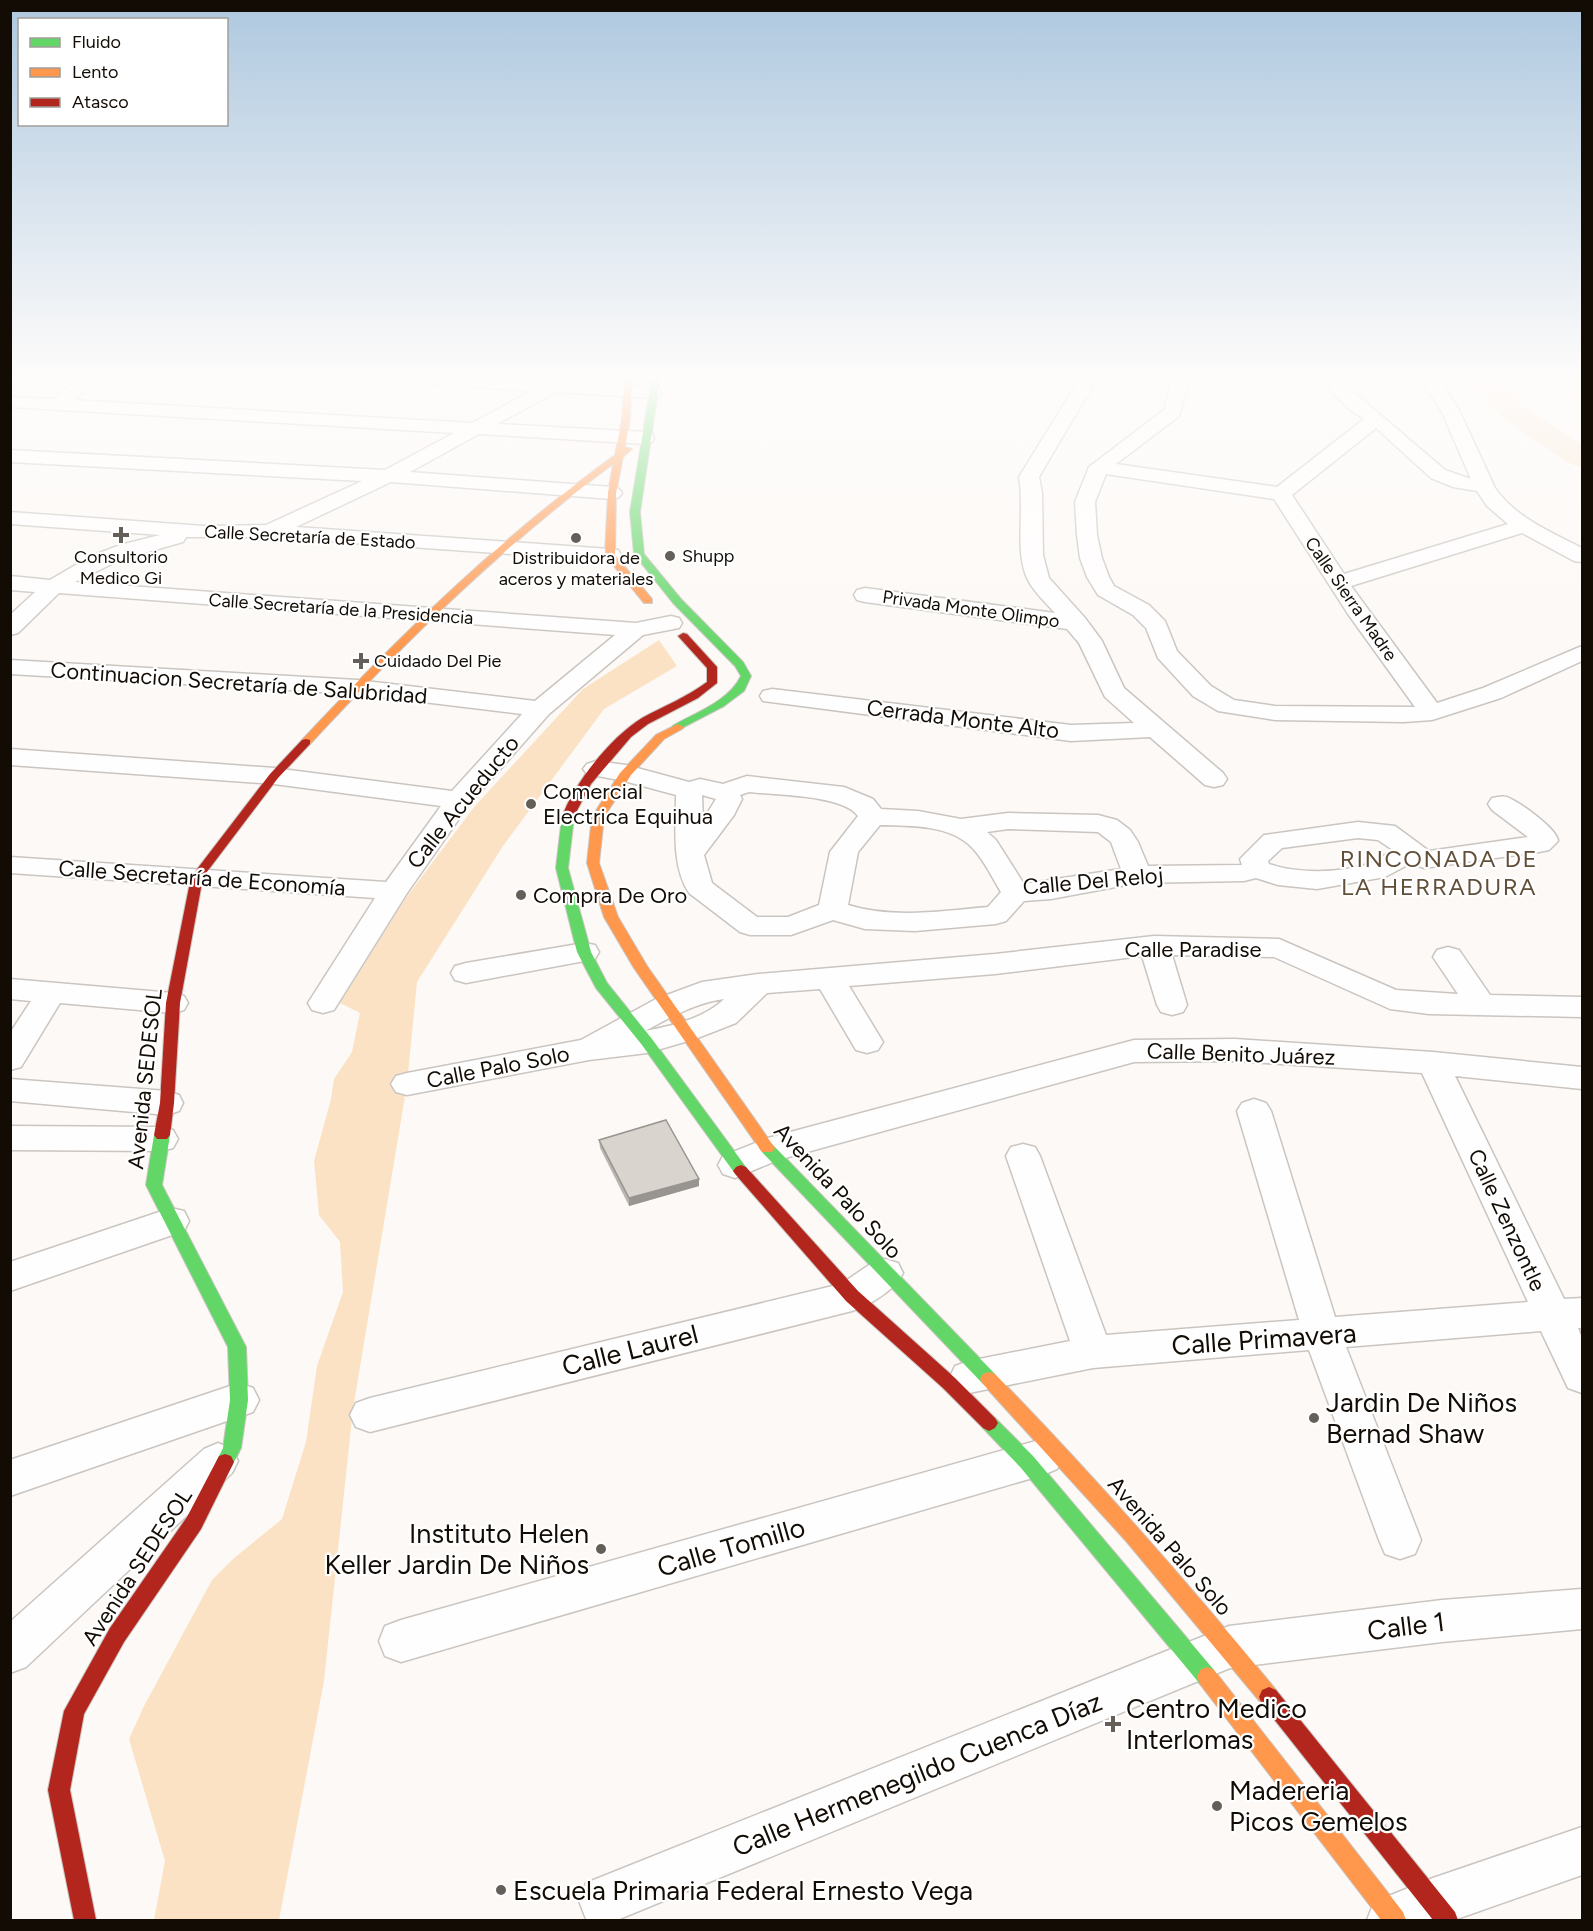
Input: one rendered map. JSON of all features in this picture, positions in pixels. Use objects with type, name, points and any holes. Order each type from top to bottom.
[{"type":"main road","name":"Avenida SEDESOL","points":[[85,1920],[59,1790],[74,1711],[117,1635],[194,1523],[231,1448],[239,1400],[237,1347],[154,1185],[166,1103],[172,1003],[197,878],[204,865],[274,776],[357,687],[501,549],[595,468]]},
{"type":"main road","points":[[610,555],[612,493],[617,468]]},
{"type":"main road","name":"Avenida Palo Solo","points":[[641,468],[635,512],[639,554],[677,601],[739,664],[746,676],[740,689],[720,704],[660,737],[626,773],[598,817],[593,863],[611,917],[640,968],[768,1150],[885,1273],[965,1378],[1044,1457],[1212,1654],[1412,1917]]},
{"type":"main road","name":"Avenida Palo Solo","points":[[610,555],[648,602],[712,667],[711,683],[699,694],[635,728],[596,769],[569,813],[561,867],[584,952],[601,984],[735,1165],[852,1296],[965,1378],[1044,1457],[1212,1654],[1412,1917]]},
{"type":"street","points":[[239,468],[388,476],[612,493]]},
{"type":"street","points":[[269,531],[402,468]]},
{"type":"street","points":[[1034,468],[1029,477],[1032,493],[1032,555],[1038,579],[1090,641],[1114,692],[1214,778]]},
{"type":"street","points":[[1099,468],[1085,502],[1087,535],[1091,558],[1098,577],[1106,590],[1122,602],[1141,610],[1157,626],[1166,653],[1203,691],[1227,706],[1275,713],[1404,715],[1432,712],[1492,693],[1582,653]]},
{"type":"street","points":[[1107,468],[1281,494],[1314,468]]},
{"type":"street","points":[[1431,468],[1438,474],[1460,483],[1482,486]]},
{"type":"street","points":[[1477,468],[1482,486],[1493,504],[1525,526],[1582,556]]},
{"type":"street","name":"Calle Sierra Madre","points":[[1281,494],[1359,614],[1432,712]]},
{"type":"street","points":[[10,499],[32,505]]},
{"type":"street","name":"Calle Secretaría de Estado","points":[[10,518],[204,532],[269,531],[610,555]]},
{"type":"street","points":[[1340,582],[1525,526]]},
{"type":"street","points":[[10,628],[55,586],[83,568],[128,551],[204,532]]},
{"type":"street","name":"Calle Secretaría de la Presidencia","points":[[10,583],[636,630],[670,623]]},
{"type":"street","name":"Privada Monte Olimpo","points":[[865,595],[1077,623]]},
{"type":"street","name":"Calle Acueducto","points":[[323,1003],[394,891],[459,800],[540,709],[636,630]]},
{"type":"street","name":"Continuacion Secretaría de Salubridad","points":[[10,667],[357,687],[540,709]]},
{"type":"street","name":"Cerrada Monte Alto","points":[[772,696],[1071,733],[1156,729]]},
{"type":"street","points":[[10,757],[274,776],[459,800]]},
{"type":"street","points":[[596,769],[626,773],[688,790],[700,787],[725,792],[747,784],[844,795],[864,805],[873,817],[861,828],[844,852],[840,881],[832,910]]},
{"type":"street","points":[[688,790],[690,854],[699,887],[750,926],[791,926],[832,910],[865,920],[915,922],[996,915],[1016,893]]},
{"type":"street","points":[[690,854],[721,815],[729,800],[725,792]]},
{"type":"street","points":[[1411,852],[1374,871],[1317,880],[1278,878],[1257,869],[1254,859],[1274,841],[1358,830],[1384,832],[1424,860],[1539,844],[1544,841],[1544,837],[1501,804]]},
{"type":"street","name":"Calle Del Reloj","points":[[873,817],[904,818],[962,827],[985,845],[1016,893],[1051,890],[1137,875],[1244,873],[1257,869]]},
{"type":"street","points":[[962,827],[1008,821],[1098,823],[1111,826],[1119,832],[1137,875]]},
{"type":"street","name":"Calle Secretaría de Economía","points":[[10,865],[394,891]]},
{"type":"street","points":[[1154,945],[1172,1005]]},
{"type":"street","name":"Calle Paradise","points":[[639,1033],[667,1006],[702,992],[758,984],[830,980],[1154,945],[1279,948],[1390,999],[1429,1004],[1582,1007]]},
{"type":"street","points":[[466,973],[584,952]]},
{"type":"street","points":[[1448,957],[1480,1005]]},
{"type":"street","points":[[830,980],[867,1042]]},
{"type":"street","points":[[684,1032],[724,1016],[758,984]]},
{"type":"street","points":[[10,989],[172,1003]]},
{"type":"street","points":[[10,1059],[51,993]]},
{"type":"street","name":"Calle Palo Solo","points":[[407,1084],[589,1049],[639,1033],[684,1032]]},
{"type":"street","name":"Calle Benito Juárez","points":[[735,1165],[768,1150],[1134,1051],[1235,1050],[1433,1063],[1582,1078]]},
{"type":"street","name":"Calle Zenzontle","points":[[1433,1063],[1567,1314],[1582,1377]]},
{"type":"street","points":[[10,1090],[166,1103]]},
{"type":"street","points":[[1254,1111],[1322,1335],[1400,1540]]},
{"type":"street","points":[[10,1138],[161,1139]]},
{"type":"street","points":[[1023,1156],[1093,1352]]},
{"type":"street","points":[[10,1277],[171,1221]]},
{"type":"street","name":"Calle Laurel","points":[[370,1415],[852,1296],[885,1273]]},
{"type":"street","name":"Calle Primavera","points":[[965,1378],[1093,1352],[1567,1314]]},
{"type":"street","points":[[10,1478],[239,1400]]},
{"type":"street","points":[[10,1652],[231,1448]]},
{"type":"street","name":"Calle Tomillo","points":[[401,1641],[1044,1457]]},
{"type":"street","name":"Calle 1","points":[[1212,1654],[1442,1621],[1582,1609]]},
{"type":"street","name":"Calle Hermenegildo Cuenca Díaz","points":[[604,1901],[1212,1654]]},
{"type":"street","points":[[1412,1917],[1582,1851]]},
{"type":"shaded area","points":[[659,640],[677,666],[604,709],[503,846],[417,982],[407,1084],[353,1409],[324,1681],[279,1920],[154,1920],[165,1861],[129,1739],[144,1706],[212,1580],[233,1559],[282,1519],[306,1442],[317,1366],[343,1292],[340,1242],[319,1215],[314,1161],[331,1099],[334,1079],[352,1052],[360,1013],[340,1003],[405,899],[475,806],[583,689]]},
{"type":"building","points":[[666,1120],[699,1179],[629,1198],[599,1140]]},
{"type":"traffic: fast","points":[[642,468],[635,512],[639,554],[677,601],[739,664],[746,676],[740,689],[720,704],[678,727]]},
{"type":"traffic: fast","points":[[568,817],[562,868],[584,952],[601,985],[647,1042],[741,1171]]},
{"type":"traffic: fast","points":[[162,1135],[154,1185],[237,1347],[239,1400],[232,1448],[225,1462]]},
{"type":"traffic: fast","points":[[767,1148],[989,1379]]},
{"type":"traffic: fast","points":[[989,1423],[1027,1462],[1207,1677]]},
{"type":"traffic: slow","points":[[306,742],[381,663],[459,587],[541,515],[602,468]]},
{"type":"traffic: slow","points":[[617,468],[612,493],[610,555],[648,601]]},
{"type":"traffic: slow","points":[[678,727],[660,737],[626,773],[598,817],[593,863],[611,917],[641,968],[767,1148]]},
{"type":"traffic: slow","points":[[989,1379],[1133,1535],[1269,1697]]},
{"type":"traffic: slow","points":[[1207,1677],[1395,1920]]},
{"type":"traffic: jam","points":[[568,817],[586,783],[627,735],[644,722],[694,696],[712,683],[712,667],[683,636]]},
{"type":"traffic: jam","points":[[162,1135],[167,1103],[173,1003],[197,877],[274,776],[306,742]]},
{"type":"traffic: jam","points":[[741,1171],[852,1296],[949,1383],[989,1423]]},
{"type":"traffic: jam","points":[[85,1920],[59,1790],[74,1711],[117,1635],[194,1523],[225,1462]]},
{"type":"traffic: jam","points":[[1269,1697],[1447,1920]]},
{"type":"place","name":"Consultorio Medico Gi","points":[[121,535]]},
{"type":"place","name":"Distribuidora de aceros y materiales","points":[[576,538]]},
{"type":"place","name":"Shupp","points":[[670,556]]},
{"type":"place","name":"Cuidado Del Pie","points":[[361,661]]},
{"type":"place","name":"Comercial Electrica Equihua","points":[[531,804]]},
{"type":"place","name":"Compra De Oro","points":[[521,895]]},
{"type":"place","name":"Jardin De Niños Bernad Shaw","points":[[1314,1418]]},
{"type":"place","name":"Instituto Helen Keller Jardin De Niños","points":[[601,1549]]},
{"type":"place","name":"Centro Medico Interlomas","points":[[1113,1724]]},
{"type":"place","name":"Madereria Picos Gemelos","points":[[1217,1806]]},
{"type":"place","name":"Escuela Primaria Federal Ernesto Vega","points":[[501,1890]]},
{"type":"district","name":"RINCONADA DE LA HERRADURA","points":[[1439,872]]}]
